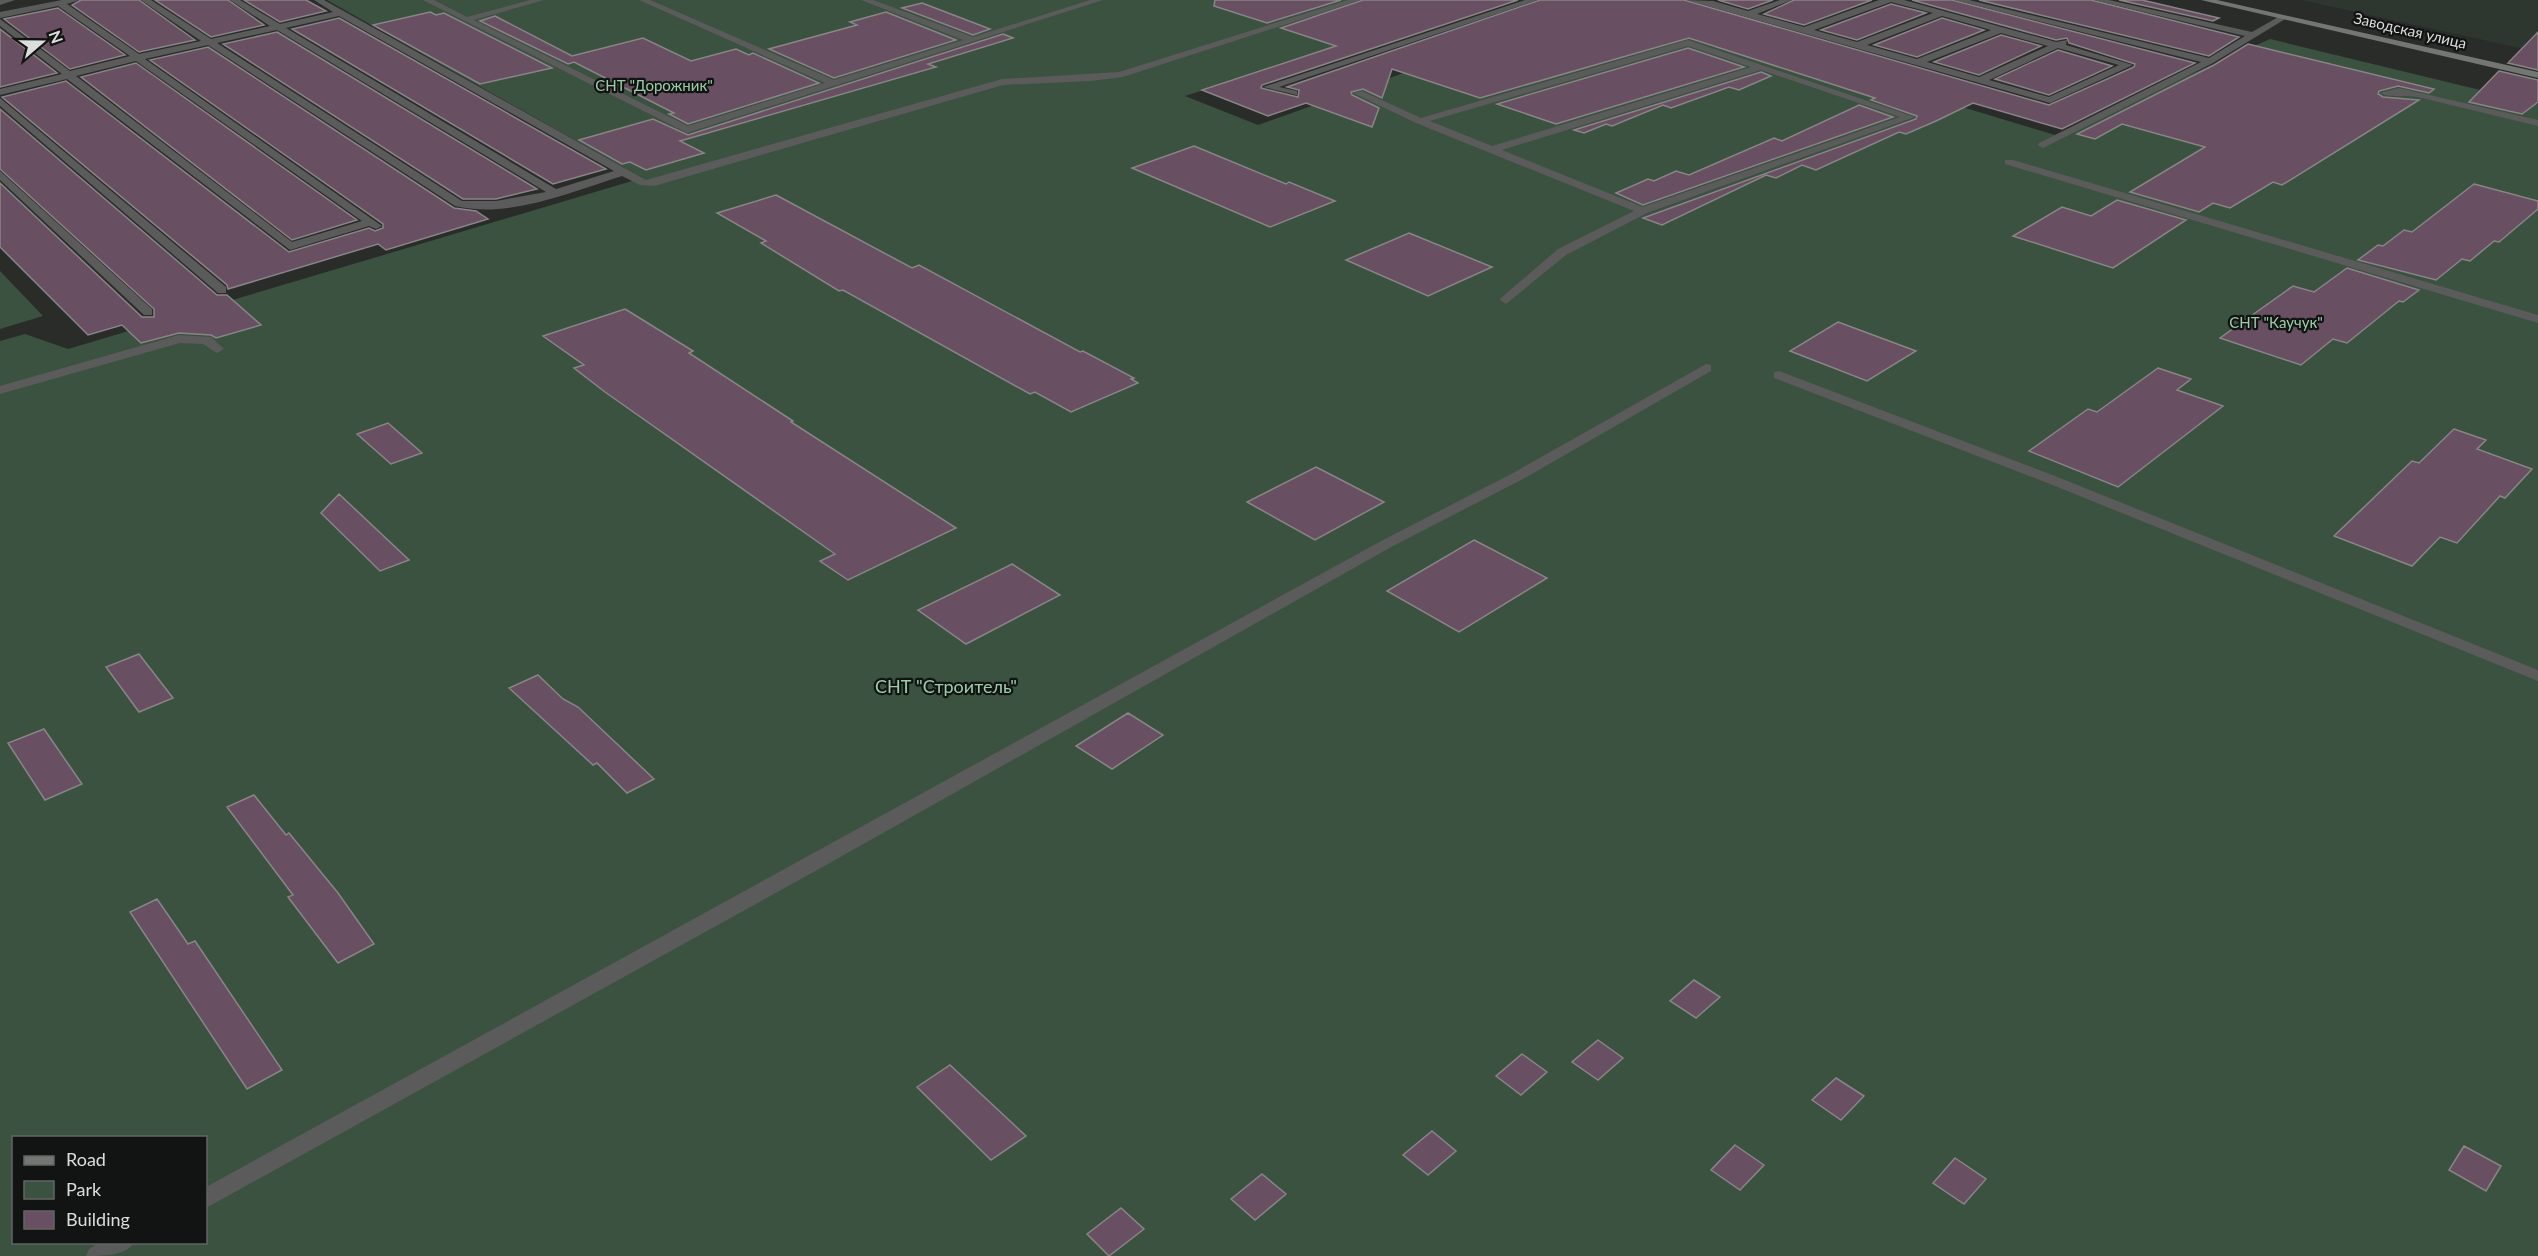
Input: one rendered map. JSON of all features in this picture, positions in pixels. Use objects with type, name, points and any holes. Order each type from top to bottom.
[{"type":"main road","name":"Заводская улица","points":[[2205,0],[2538,75]]},
{"type":"street","points":[[0,2],[10,0]]},
{"type":"street","points":[[0,15],[75,0]]},
{"type":"street","points":[[145,0],[459,204],[479,207],[501,205],[555,193],[624,172]]},
{"type":"street","points":[[234,0],[555,193]]},
{"type":"street","points":[[318,0],[644,183],[654,183],[1002,82],[1037,77],[1099,79],[1120,75],[1357,0]]},
{"type":"street","points":[[427,0],[687,130],[1099,0]]},
{"type":"street","points":[[465,20],[540,0]]},
{"type":"street","points":[[643,0],[834,84]]},
{"type":"street","points":[[865,0],[970,39]]},
{"type":"street","points":[[1293,93],[1268,87],[1534,0]]},
{"type":"street","points":[[1690,0],[1713,4],[2050,100],[2128,65],[2060,44],[1894,0]]},
{"type":"street","points":[[1713,4],[1724,0]]},
{"type":"street","points":[[1748,14],[1788,0]]},
{"type":"street","points":[[1805,30],[1887,0]]},
{"type":"street","points":[[1958,0],[2210,61]]},
{"type":"street","points":[[2097,0],[2252,35]]},
{"type":"street","points":[[0,22],[290,246],[375,225],[60,3]]},
{"type":"street","points":[[0,92],[138,58],[340,13]]},
{"type":"street","points":[[1858,45],[1942,13]]},
{"type":"street","points":[[2043,145],[2210,61],[2283,18]]},
{"type":"street","points":[[1918,63],[2002,29]]},
{"type":"street","points":[[1980,80],[2088,32]]},
{"type":"street","points":[[1420,121],[1688,43],[1910,117],[1824,145],[1643,211],[1562,252],[1506,300]]},
{"type":"street","points":[[1492,150],[1762,67]]},
{"type":"street","points":[[2385,93],[2399,91],[2418,94],[2538,123]]},
{"type":"street","points":[[1358,93],[1420,121],[1643,211]]},
{"type":"street","points":[[0,101],[222,290]]},
{"type":"street","points":[[2008,162],[2538,319]]},
{"type":"street","points":[[0,174],[148,312]]},
{"type":"street","points":[[0,390],[179,339],[206,340],[217,349]]},
{"type":"street","points":[[207,1197],[792,876],[1388,543],[1518,476],[1706,368]]},
{"type":"street","points":[[1779,375],[2061,483],[2538,676]]},
{"type":"street","points":[[98,1256],[119,1244]]},
{"type":"shaded area","points":[[2301,0],[2538,0],[2538,52]]},
{"type":"green space","name":"СНТ \"Строитель\"","points":[[327,0],[1478,0],[1185,96],[1258,125],[1451,56],[1679,21],[2055,135],[2270,39],[2538,104],[2538,1256],[0,1256],[0,341],[25,334],[68,349],[642,178]]},
{"type":"green space","points":[[0,271],[43,316],[0,329]]},
{"type":"building","points":[[81,0],[139,0],[195,40],[139,52],[72,5]]},
{"type":"building","points":[[155,0],[228,0],[264,25],[211,37]]},
{"type":"building","points":[[244,0],[306,0],[326,11],[280,22]]},
{"type":"building","points":[[1215,0],[1341,0],[1267,23],[1214,6]]},
{"type":"building","points":[[1363,0],[1518,0],[1262,85],[1261,88],[1298,97],[1299,90],[1287,87],[1540,0],[1684,0],[2049,105],[2134,67],[2135,64],[2069,43],[2067,38],[2056,40],[1912,0],[1952,0],[2195,63],[2062,129],[1973,103],[1906,134],[1899,132],[1816,170],[1802,165],[1776,178],[1766,175],[1662,225],[1643,218],[1916,119],[1917,116],[1871,100],[1875,98],[1689,38],[1480,98],[1392,69],[1382,98],[1363,89],[1351,92],[1352,95],[1379,108],[1372,127],[1306,103],[1268,116],[1202,90],[1336,46],[1281,28]]},
{"type":"building","points":[[1718,0],[1773,0],[1748,9]]},
{"type":"building","points":[[1794,0],[1872,0],[1804,25],[1764,14]]},
{"type":"building","points":[[1979,0],[2091,0],[2239,37],[2209,56]]},
{"type":"building","points":[[2119,0],[2142,0],[2219,18],[2213,21]]},
{"type":"building","points":[[922,3],[990,29],[973,35],[902,8]]},
{"type":"building","points":[[1891,4],[1926,13],[1857,40],[1821,30]]},
{"type":"building","points":[[58,8],[125,55],[70,69],[4,19]]},
{"type":"building","points":[[430,12],[436,15],[444,13],[552,68],[480,84],[373,25]]},
{"type":"building","points":[[886,12],[956,40],[834,78],[769,49],[857,25],[850,22]]},
{"type":"building","points":[[495,16],[572,56],[643,38],[691,61],[736,49],[749,55],[753,53],[819,83],[688,124],[669,114],[674,113],[574,62],[568,64],[480,21]]},
{"type":"building","points":[[339,18],[606,169],[553,184],[292,29]]},
{"type":"building","points":[[1942,18],[1984,30],[1917,57],[1874,45]]},
{"type":"building","points":[[0,29],[57,73],[0,87]]},
{"type":"building","points":[[277,32],[537,189],[496,199],[463,199],[223,44]]},
{"type":"building","points":[[2538,32],[2538,70],[2508,63]]},
{"type":"building","points":[[1003,34],[1013,38],[928,64],[936,67],[680,141],[704,153],[646,170],[630,162],[622,164],[579,140],[653,119],[688,135]]},
{"type":"building","points":[[2001,35],[2041,46],[1979,75],[1934,62]]},
{"type":"building","points":[[2248,44],[2434,89],[2429,93],[2398,86],[2379,91],[2378,94],[2383,97],[2419,100],[2282,185],[2273,182],[2230,208],[2213,203],[2199,212],[2130,192],[2205,147],[2122,124],[2095,139],[2077,134],[2214,65]]},
{"type":"building","points":[[208,47],[454,208],[476,211],[488,219],[386,250],[378,244],[228,289],[227,285],[2,97],[66,81],[289,252],[369,228],[375,231],[383,228],[383,224],[150,60]]},
{"type":"building","points":[[1688,48],[1744,67],[1556,124],[1497,104]]},
{"type":"building","points":[[2058,50],[2112,66],[2049,95],[1995,79]]},
{"type":"building","points":[[136,63],[357,220],[292,240],[81,77]]},
{"type":"building","points":[[2499,71],[2538,80],[2538,102],[2522,114],[2469,102]]},
{"type":"building","points":[[1761,72],[1771,76],[1739,90],[1729,87],[1671,108],[1663,105],[1612,126],[1606,124],[1584,133],[1574,130]]},
{"type":"building","points":[[1859,105],[1893,117],[1643,205],[1616,193],[1648,179],[1654,181],[1676,171],[1689,175],[1774,138],[1782,141]]},
{"type":"building","points":[[0,109],[217,295],[227,295],[261,325],[216,338],[211,335],[179,333],[141,343],[122,325],[88,335],[0,247],[0,183],[142,317],[154,317],[154,309],[0,169]]},
{"type":"building","points":[[1194,146],[1286,184],[1289,182],[1335,201],[1270,227],[1132,168]]},
{"type":"building","points":[[2474,184],[2538,201],[2538,209],[2499,242],[2494,241],[2470,261],[2462,259],[2436,280],[2358,260],[2378,245],[2383,246],[2404,230],[2412,232]]},
{"type":"building","points":[[776,195],[912,268],[919,265],[1080,352],[1083,351],[1134,378],[1131,379],[1138,383],[1071,412],[1035,392],[1030,394],[843,290],[839,291],[761,243],[766,241],[717,213]]},
{"type":"building","points":[[2117,200],[2186,220],[2113,268],[2013,236],[2062,207],[2091,216]]},
{"type":"building","points":[[1409,233],[1492,267],[1428,296],[1346,260]]},
{"type":"building","points":[[2347,268],[2419,290],[2403,302],[2399,301],[2347,343],[2333,339],[2301,365],[2220,338],[2293,286],[2314,292]]},
{"type":"building","points":[[625,309],[693,351],[689,353],[793,421],[791,422],[956,528],[848,580],[820,561],[835,554],[605,392],[574,368],[584,365],[543,336]]},
{"type":"building","points":[[1838,322],[1916,351],[1867,381],[1790,351]]},
{"type":"building","points":[[2158,368],[2191,379],[2177,390],[2223,406],[2118,487],[2029,451],[2088,409],[2097,412]]},
{"type":"building","points":[[388,423],[422,453],[391,464],[357,434]]},
{"type":"building","points":[[2454,429],[2486,440],[2477,449],[2532,469],[2505,498],[2500,496],[2457,543],[2440,537],[2412,566],[2334,536],[2412,461],[2419,463]]},
{"type":"building","points":[[1316,467],[1384,502],[1315,540],[1247,502]]},
{"type":"building","points":[[339,494],[409,560],[380,571],[321,513]]},
{"type":"building","points":[[1474,540],[1547,578],[1459,632],[1387,591]]},
{"type":"building","points":[[1012,564],[1060,595],[966,644],[918,610]]},
{"type":"building","points":[[139,654],[173,698],[139,712],[106,667]]},
{"type":"building","points":[[538,675],[563,699],[578,707],[654,779],[627,793],[597,763],[593,765],[509,688]]},
{"type":"building","points":[[1128,713],[1163,735],[1112,769],[1076,746]]},
{"type":"building","points":[[44,729],[82,784],[45,800],[8,743]]},
{"type":"building","points":[[254,795],[286,835],[289,833],[338,893],[374,944],[338,963],[288,897],[293,895],[227,807]]},
{"type":"building","points":[[157,899],[188,944],[195,941],[282,1070],[247,1089],[130,912]]},
{"type":"building","points":[[1694,980],[1720,997],[1696,1018],[1670,1001]]},
{"type":"building","points":[[1598,1040],[1623,1058],[1598,1080],[1572,1062]]},
{"type":"building","points":[[1522,1054],[1547,1072],[1521,1095],[1496,1076]]},
{"type":"building","points":[[950,1065],[1026,1136],[991,1160],[917,1087]]},
{"type":"building","points":[[1836,1078],[1864,1096],[1841,1120],[1812,1100]]},
{"type":"building","points":[[1432,1131],[1456,1151],[1428,1175],[1403,1155]]},
{"type":"building","points":[[1735,1145],[1764,1165],[1740,1190],[1711,1170]]},
{"type":"building","points":[[2464,1146],[2501,1166],[2486,1191],[2449,1170]]},
{"type":"building","points":[[1955,1158],[1986,1179],[1964,1204],[1933,1183]]},
{"type":"building","points":[[1262,1174],[1286,1194],[1255,1220],[1231,1199]]},
{"type":"building","points":[[1121,1208],[1144,1229],[1109,1256],[1087,1234]]},
{"type":"park label","name":"СНТ \"Дорожник\"","points":[[654,86]]},
{"type":"park label","name":"СНТ \"Каучук\"","points":[[2276,323]]}]
